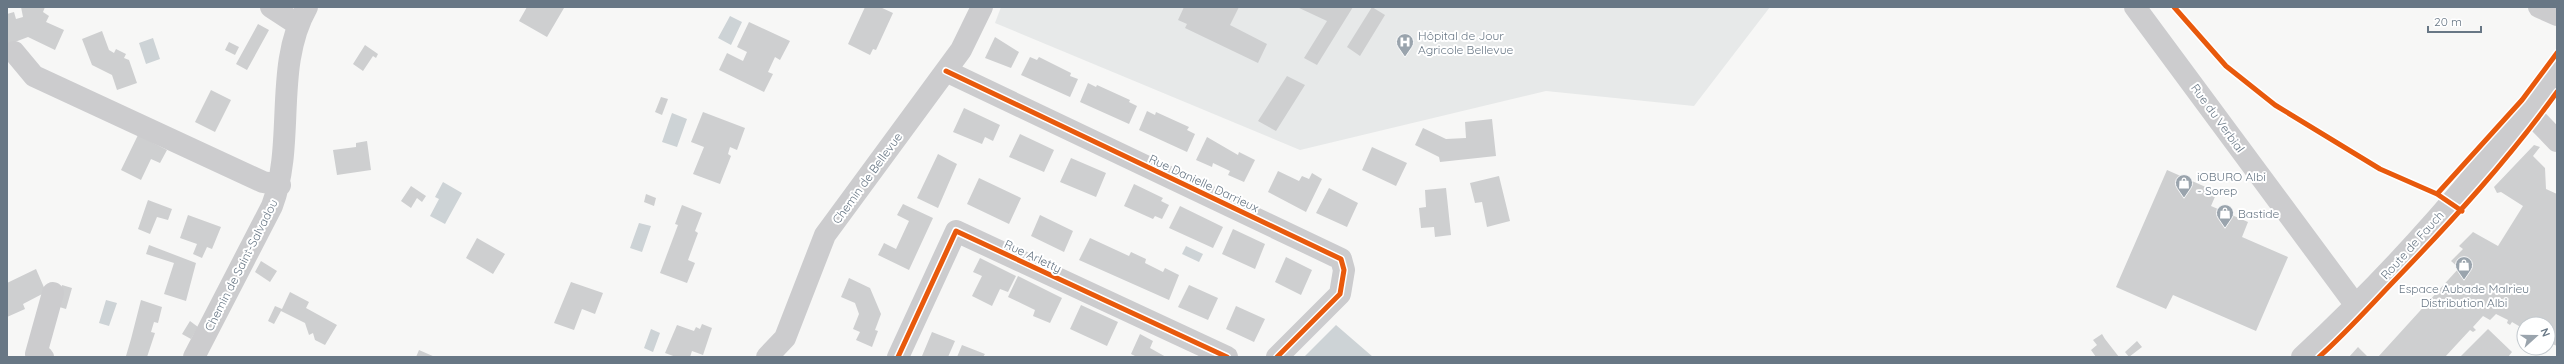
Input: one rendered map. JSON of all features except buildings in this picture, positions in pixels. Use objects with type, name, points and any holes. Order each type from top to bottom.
[{"type":"street","points":[[271,7],[302,16]]},
{"type":"street","name":"Chemin de Bellevue","points":[[767,357],[785,338],[825,234],[961,50],[982,7]]},
{"type":"street","name":"Rue du Verbial","points":[[2135,7],[2357,307]]},
{"type":"street","points":[[2539,7],[2557,15]]},
{"type":"street","name":"Chemin de Saint-Salvadou","points":[[194,357],[272,206],[280,185],[290,55],[302,16]]},
{"type":"street","points":[[14,52],[34,76],[263,182],[280,185]]},
{"type":"street","name":"Route de Fauch","points":[[2302,357],[2357,307],[2450,203],[2527,110],[2557,69]]},
{"type":"street","name":"Rue Danielle Darrieux","points":[[946,71],[1341,259],[1344,270],[1340,294],[1277,357]]},
{"type":"street","points":[[2527,110],[2557,141]]},
{"type":"street","name":"Rue Arletty","points":[[898,357],[956,231],[1227,357]]},
{"type":"street","points":[[43,357],[36,354],[53,293]]},
{"type":"shaded area","name":"Hôpital de Jour Agricole Bellevue","points":[[1001,7],[1770,7],[1694,106],[1546,91],[1300,150],[995,23]]},
{"type":"shaded area","points":[[730,16],[742,22],[731,45],[718,38]]},
{"type":"shaded area","points":[[153,38],[160,59],[146,64],[139,43]]},
{"type":"shaded area","points":[[672,113],[687,119],[677,147],[662,142]]},
{"type":"shaded area","points":[[443,182],[462,193],[445,224],[430,216],[439,199],[435,197]]},
{"type":"shaded area","points":[[639,223],[651,226],[642,252],[630,248]]},
{"type":"shaded area","points":[[1186,246],[1203,254],[1199,262],[1182,254]]},
{"type":"shaded area","points":[[106,300],[117,303],[109,326],[99,323]]},
{"type":"shaded area","points":[[1336,325],[1373,357],[1304,357]]},
{"type":"shaded area","points":[[651,329],[660,333],[653,352],[644,348]]},
{"type":"cycle path","points":[[2174,7],[2226,66],[2275,105],[2380,169],[2437,194],[2462,211]]},
{"type":"cycle path","points":[[2437,194],[2522,100],[2557,53]]},
{"type":"cycle path","points":[[946,71],[1341,259],[1344,270],[1340,294],[1277,357]]},
{"type":"cycle path","points":[[2319,357],[2339,339],[2458,213],[2519,142],[2557,92]]},
{"type":"cycle path","points":[[898,357],[956,231],[1227,357]]},
{"type":"place","name":"Hôpital de Jour Agricole Bellevue","points":[[1405,57]]},
{"type":"place","name":"iOBURO Albi - Sorep","points":[[2184,198]]},
{"type":"place","name":"Bastide","points":[[2225,228]]},
{"type":"place","name":"Espace Aubade Malrieu Distribution Albi","points":[[2464,280]]}]
